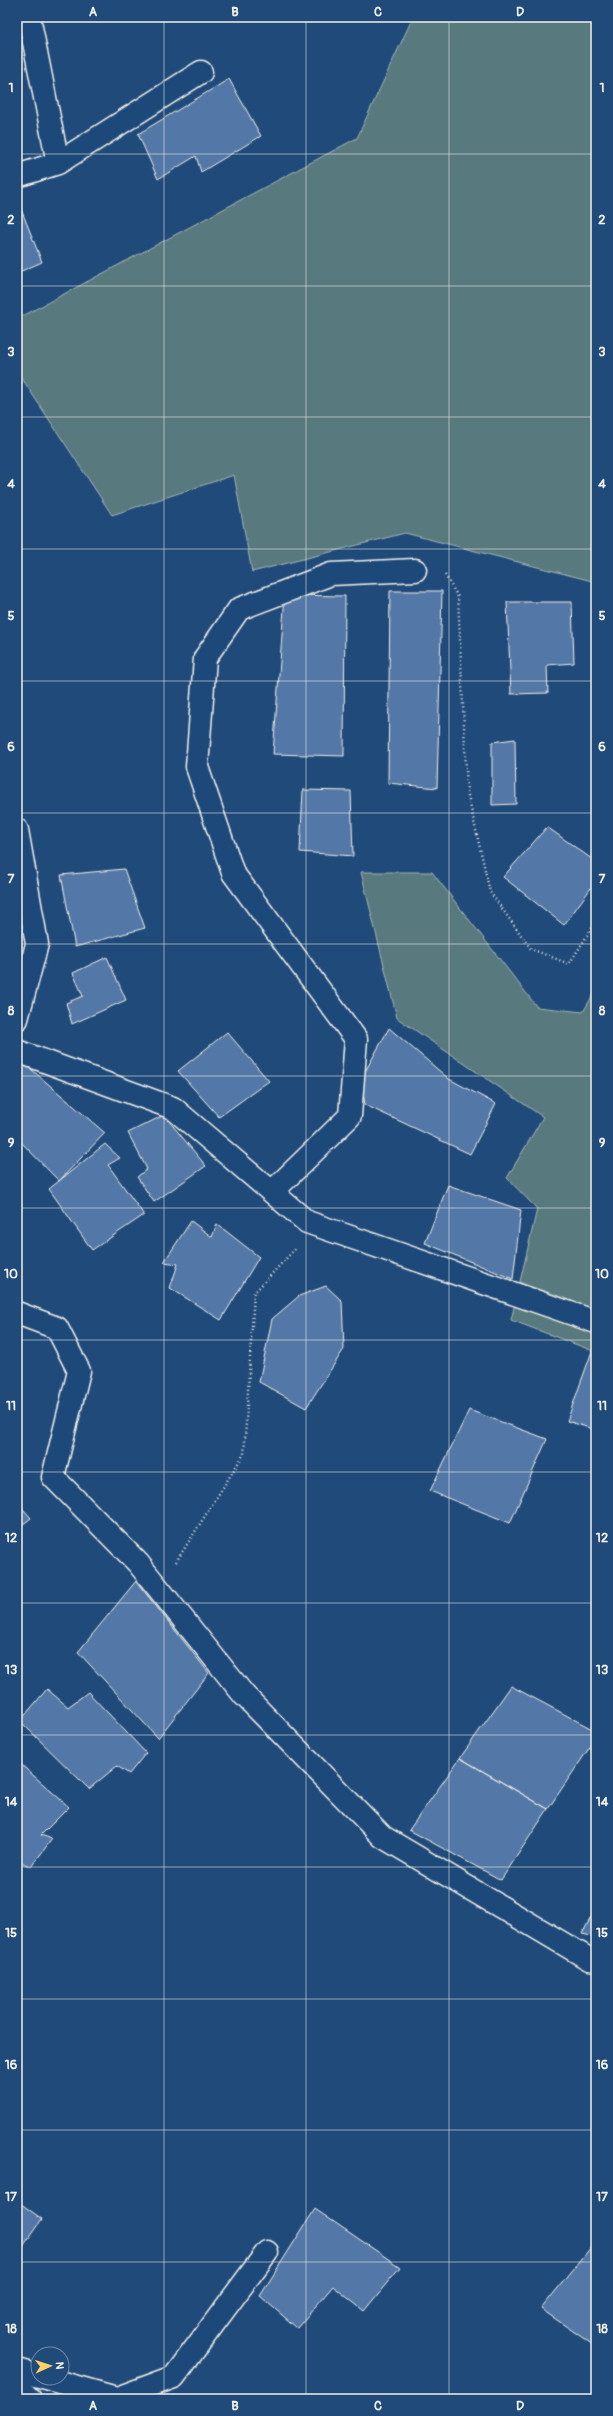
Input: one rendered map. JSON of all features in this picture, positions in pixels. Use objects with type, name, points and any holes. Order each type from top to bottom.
[{"type":"street","points":[[29,17],[58,163]]},
{"type":"street","points":[[17,176],[58,163],[201,72]]},
{"type":"street","points":[[272,1192],[350,1116],[356,1039],[233,873],[197,767],[205,658],[239,609],[331,574],[415,570]]},
{"type":"street","points":[[17,830],[37,944],[17,1019]]},
{"type":"street","points":[[17,1051],[173,1108],[307,1222],[596,1322]]},
{"type":"street","points":[[17,1313],[57,1328],[79,1372],[53,1477],[138,1563],[244,1696],[383,1837],[589,1958],[596,1960]]},
{"type":"street","points":[[70,2385],[117,2398],[174,2377],[267,2252]]},
{"type":"street","points":[[17,2370],[30,2374]]},
{"type":"street","points":[[17,2387],[30,2399]]},
{"type":"path","points":[[415,570],[441,569],[458,597],[467,791],[490,892],[531,949],[569,964],[596,922]]},
{"type":"path","points":[[158,1589],[244,1454],[254,1293],[317,1225]]},
{"type":"green space","points":[[413,17],[596,17],[596,582],[405,533],[252,572],[234,475],[112,515],[17,371],[17,319],[357,138]]},
{"type":"green space","points":[[361,872],[432,872],[537,1007],[583,1012],[596,990],[596,1352],[511,1320],[537,1209],[507,1178],[543,1117],[397,1018]]},
{"type":"building","points":[[229,79],[261,136],[201,172],[196,156],[158,179],[138,134]]},
{"type":"building","points":[[17,199],[42,262],[17,273]]},
{"type":"building","points":[[390,591],[442,591],[437,788],[388,783]]},
{"type":"building","points":[[285,595],[345,596],[344,756],[273,754]]},
{"type":"building","points":[[507,602],[572,602],[574,663],[547,665],[548,693],[511,694]]},
{"type":"building","points":[[515,739],[516,804],[492,805],[492,742]]},
{"type":"building","points":[[303,790],[351,791],[353,856],[300,852]]},
{"type":"building","points":[[547,827],[596,862],[596,881],[564,925],[503,877]]},
{"type":"building","points":[[124,869],[145,928],[75,947],[61,875]]},
{"type":"building","points":[[107,957],[126,1000],[72,1024],[66,1003],[83,996],[73,973]]},
{"type":"building","points":[[389,1028],[449,1079],[496,1104],[470,1154],[365,1105],[361,1079]]},
{"type":"building","points":[[227,1032],[269,1081],[219,1117],[178,1071]]},
{"type":"building","points":[[24,1063],[105,1133],[59,1181],[17,1138],[17,1069]]},
{"type":"building","points":[[164,1115],[206,1166],[154,1202],[137,1177],[147,1169],[128,1133]]},
{"type":"building","points":[[105,1144],[120,1158],[108,1165],[144,1215],[92,1250],[49,1189]]},
{"type":"building","points":[[448,1185],[521,1210],[513,1279],[425,1243]]},
{"type":"building","points":[[191,1221],[212,1237],[217,1224],[259,1257],[221,1320],[170,1288],[178,1264],[164,1262]]},
{"type":"building","points":[[326,1286],[342,1301],[344,1349],[306,1408],[259,1382],[272,1319],[299,1296]]},
{"type":"building","points":[[592,1351],[596,1352],[596,1430],[567,1421]]},
{"type":"building","points":[[469,1410],[547,1439],[510,1523],[430,1491]]},
{"type":"building","points":[[17,1502],[31,1518],[17,1529]]},
{"type":"building","points":[[136,1581],[209,1673],[158,1738],[78,1652]]},
{"type":"building","points":[[511,1686],[596,1731],[596,1738],[548,1809],[460,1758]]},
{"type":"building","points":[[47,1689],[68,1707],[88,1692],[146,1753],[129,1774],[117,1766],[89,1789],[20,1721]]},
{"type":"building","points":[[460,1758],[548,1809],[501,1880],[409,1830]]},
{"type":"building","points":[[17,1761],[69,1807],[41,1835],[52,1839],[31,1867],[17,1860]]},
{"type":"building","points":[[596,1908],[596,1937],[582,1934]]},
{"type":"building","points":[[17,2201],[42,2219],[17,2255]]},
{"type":"building","points":[[315,2209],[400,2267],[364,2311],[333,2286],[297,2328],[260,2296]]},
{"type":"building","points":[[592,2246],[596,2250],[596,2347],[541,2309]]}]
